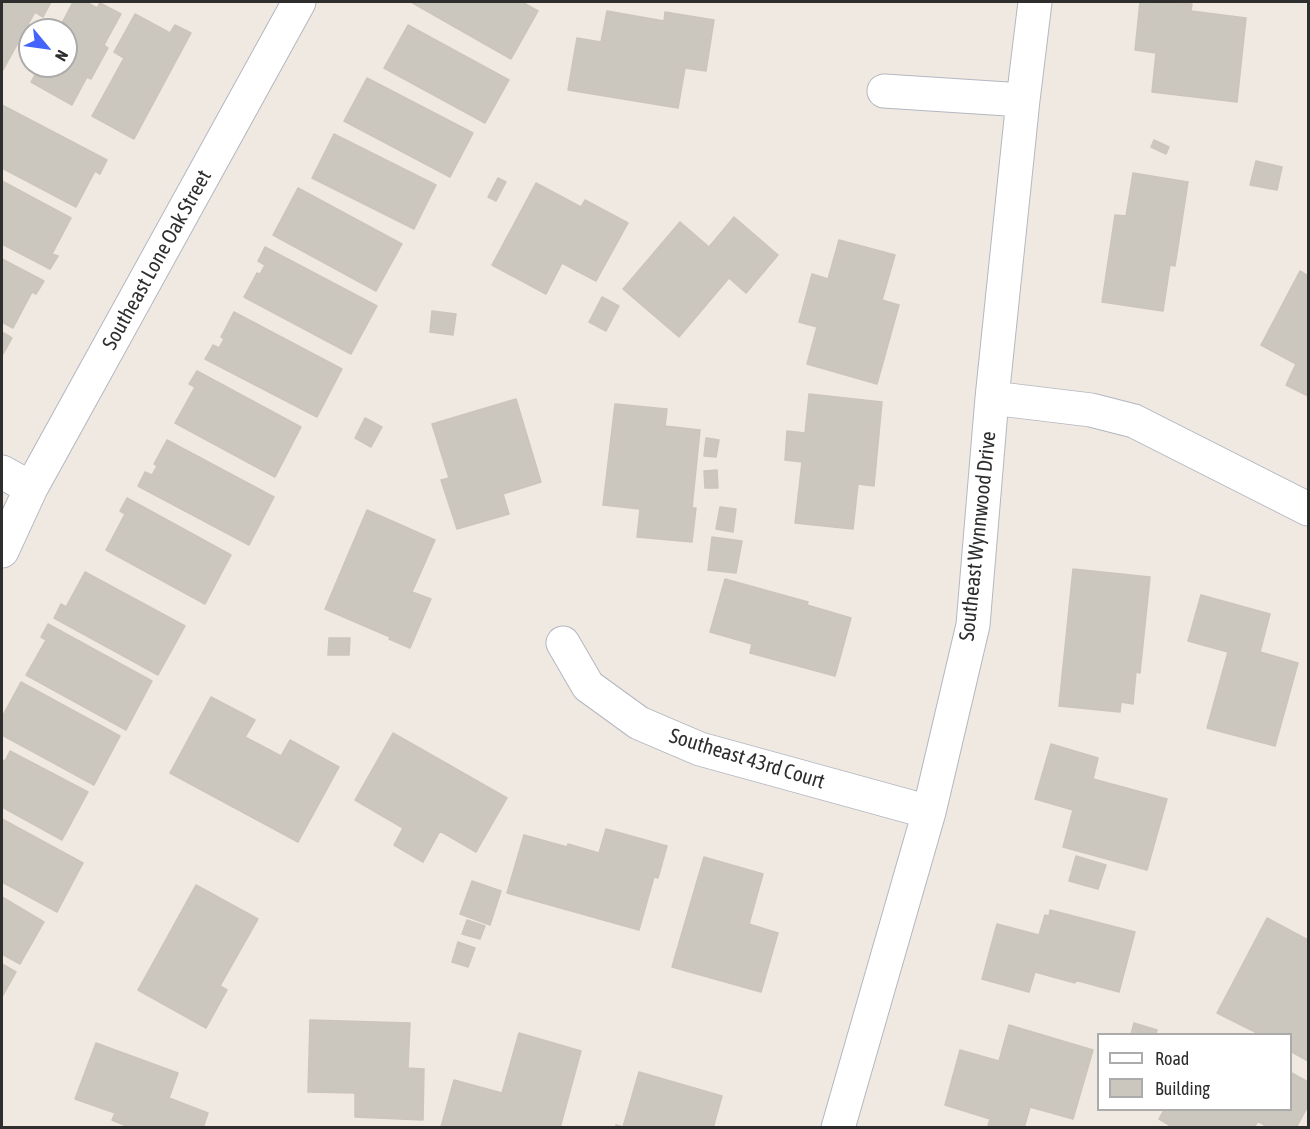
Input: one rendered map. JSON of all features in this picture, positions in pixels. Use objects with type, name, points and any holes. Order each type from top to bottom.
[{"type":"street","name":"Southeast Lone Oak Street","points":[[2,552],[31,488],[299,2]]},
{"type":"street","name":"Southeast Wynnwood Drive","points":[[838,1128],[929,812],[973,625],[992,398],[1035,2]]},
{"type":"street","points":[[884,91],[1023,100]]},
{"type":"street","points":[[992,398],[1091,410],[1134,421],[1308,509]]},
{"type":"street","points":[[2,472],[31,488]]},
{"type":"street","name":"Southeast 43rd Court","points":[[562,643],[588,686],[639,723],[700,749],[929,812]]},
{"type":"building","points":[[2,2],[51,2],[43,17],[35,12],[32,18],[18,18],[18,43],[3,70]]},
{"type":"building","points":[[73,2],[86,2],[97,8],[100,3],[121,14],[104,45],[108,48],[91,79],[87,77],[72,105],[31,82],[33,78],[78,78],[78,18],[65,18]]},
{"type":"building","points":[[411,2],[522,2],[538,11],[511,59]]},
{"type":"building","points":[[1140,2],[1192,4],[1191,11],[1246,18],[1237,102],[1152,92],[1156,53],[1135,50]]},
{"type":"building","points":[[607,11],[664,21],[665,12],[714,20],[706,71],[685,68],[678,108],[568,90],[577,38],[601,42]]},
{"type":"building","points":[[135,14],[170,33],[175,25],[191,33],[134,139],[92,116],[124,58],[114,52]]},
{"type":"building","points":[[408,25],[509,80],[485,123],[384,68]]},
{"type":"building","points":[[367,78],[473,133],[450,177],[344,121]]},
{"type":"building","points":[[2,105],[107,160],[100,174],[95,171],[76,207],[2,168]]},
{"type":"building","points":[[334,134],[436,185],[414,229],[312,178]]},
{"type":"building","points":[[1154,140],[1169,147],[1166,154],[1151,147]]},
{"type":"building","points":[[1256,161],[1282,167],[1277,190],[1250,185]]},
{"type":"building","points":[[1133,173],[1188,182],[1175,266],[1170,265],[1163,311],[1102,302],[1115,215],[1126,216]]},
{"type":"building","points":[[498,178],[506,182],[496,201],[488,197]]},
{"type":"building","points":[[2,181],[71,218],[52,254],[58,256],[50,269],[2,244]]},
{"type":"building","points":[[536,183],[581,207],[585,200],[628,223],[596,281],[562,263],[546,294],[492,265]]},
{"type":"building","points":[[298,188],[402,244],[376,291],[273,235]]},
{"type":"building","points":[[734,217],[778,255],[746,293],[729,278],[679,337],[623,289],[680,222],[709,247]]},
{"type":"building","points":[[839,240],[895,255],[882,300],[899,305],[877,384],[807,364],[817,327],[799,322],[812,274],[828,279]]},
{"type":"building","points":[[265,247],[377,306],[351,354],[244,297],[257,273],[260,274],[265,265],[258,261]]},
{"type":"building","points":[[2,259],[44,281],[36,294],[32,292],[13,328],[2,322]]},
{"type":"building","points":[[1300,271],[1308,276],[1308,396],[1286,385],[1296,364],[1261,345]]},
{"type":"building","points":[[602,297],[619,306],[606,331],[589,322]]},
{"type":"building","points":[[432,311],[456,314],[453,335],[430,332]]},
{"type":"building","points":[[234,312],[342,369],[317,417],[205,359],[213,345],[219,348],[224,339],[221,337]]},
{"type":"building","points":[[2,332],[12,338],[2,356]]},
{"type":"building","points":[[197,371],[301,427],[275,477],[175,423],[195,387],[189,384]]},
{"type":"building","points":[[809,394],[882,402],[874,486],[858,484],[853,529],[795,523],[802,462],[785,460],[787,431],[805,433]]},
{"type":"building","points":[[516,399],[541,482],[503,494],[509,514],[457,529],[441,480],[449,478],[432,424]]},
{"type":"building","points":[[615,404],[667,409],[665,426],[700,430],[692,508],[696,508],[692,542],[637,537],[640,509],[603,505]]},
{"type":"building","points":[[365,418],[382,427],[371,447],[355,438]]},
{"type":"building","points":[[706,438],[719,440],[716,457],[704,456]]},
{"type":"building","points":[[167,440],[274,497],[249,545],[138,486],[145,472],[152,475],[157,466],[154,464]]},
{"type":"building","points":[[717,470],[718,488],[705,488],[704,471]]},
{"type":"building","points":[[127,498],[231,555],[205,604],[106,550],[125,514],[120,511]]},
{"type":"building","points":[[720,507],[736,509],[733,532],[716,529]]},
{"type":"building","points":[[367,510],[435,540],[412,592],[431,599],[410,648],[325,609]]},
{"type":"building","points":[[712,537],[742,541],[736,573],[708,570]]},
{"type":"building","points":[[1073,569],[1150,577],[1140,673],[1136,672],[1133,704],[1121,702],[1120,712],[1059,706]]},
{"type":"building","points":[[85,572],[185,626],[158,675],[54,618],[61,604],[66,607]]},
{"type":"building","points":[[725,579],[808,602],[807,605],[851,618],[835,676],[750,653],[752,644],[710,632]]},
{"type":"building","points":[[1201,595],[1270,614],[1260,652],[1298,663],[1275,746],[1207,728],[1228,652],[1188,641]]},
{"type":"building","points":[[48,624],[152,681],[126,730],[26,675],[46,640],[41,637]]},
{"type":"building","points":[[329,638],[350,638],[349,655],[328,655]]},
{"type":"building","points":[[21,682],[120,736],[94,785],[2,735],[2,717]]},
{"type":"building","points":[[211,697],[255,720],[245,737],[281,756],[290,740],[339,767],[298,842],[170,773]]},
{"type":"building","points":[[393,733],[507,798],[476,852],[440,831],[423,862],[394,845],[403,828],[355,800]]},
{"type":"building","points":[[1051,744],[1098,758],[1093,779],[1167,799],[1147,870],[1063,847],[1073,810],[1035,799]]},
{"type":"building","points":[[10,751],[88,792],[62,840],[2,807],[2,760],[5,761]]},
{"type":"building","points":[[2,819],[83,863],[57,912],[2,882]]},
{"type":"building","points":[[606,829],[667,846],[658,878],[654,877],[639,930],[507,893],[524,835],[599,853]]},
{"type":"building","points":[[1076,856],[1106,865],[1098,889],[1069,881]]},
{"type":"building","points":[[704,857],[763,874],[749,924],[778,933],[761,992],[672,967]]},
{"type":"building","points":[[472,881],[501,891],[490,925],[460,914]]},
{"type":"building","points":[[196,885],[258,919],[220,986],[227,990],[206,1028],[138,990]]},
{"type":"building","points":[[2,897],[44,922],[20,964],[2,954]]},
{"type":"building","points":[[1050,910],[1135,932],[1119,992],[1035,972],[1029,992],[982,979],[997,924],[1039,935],[1045,915],[1049,916]]},
{"type":"building","points":[[1267,918],[1308,940],[1308,1061],[1292,1052],[1292,1033],[1257,1033],[1217,1013]]},
{"type":"building","points":[[467,920],[485,926],[480,939],[462,934]]},
{"type":"building","points":[[458,942],[475,948],[468,967],[452,962]]},
{"type":"building","points":[[2,964],[16,972],[2,997]]},
{"type":"building","points":[[310,1020],[410,1023],[408,1068],[424,1069],[423,1120],[355,1117],[355,1093],[308,1092]]},
{"type":"building","points":[[1134,1023],[1157,1030],[1156,1033],[1131,1033]]},
{"type":"building","points":[[1009,1025],[1093,1050],[1073,1119],[1030,1107],[1024,1128],[992,1128],[988,1126],[990,1119],[945,1105],[960,1050],[999,1061]]},
{"type":"building","points":[[519,1033],[581,1051],[560,1128],[441,1127],[454,1080],[502,1093]]},
{"type":"building","points":[[96,1043],[178,1073],[169,1098],[208,1113],[203,1128],[131,1128],[112,1120],[115,1113],[75,1099]]},
{"type":"building","points":[[639,1072],[722,1096],[713,1128],[616,1128],[616,1125],[623,1127]]},
{"type":"building","points":[[1292,1073],[1308,1082],[1308,1106],[1296,1128],[1269,1128],[1258,1121],[1254,1128],[1174,1128],[1159,1119],[1163,1111],[1292,1111]]}]
